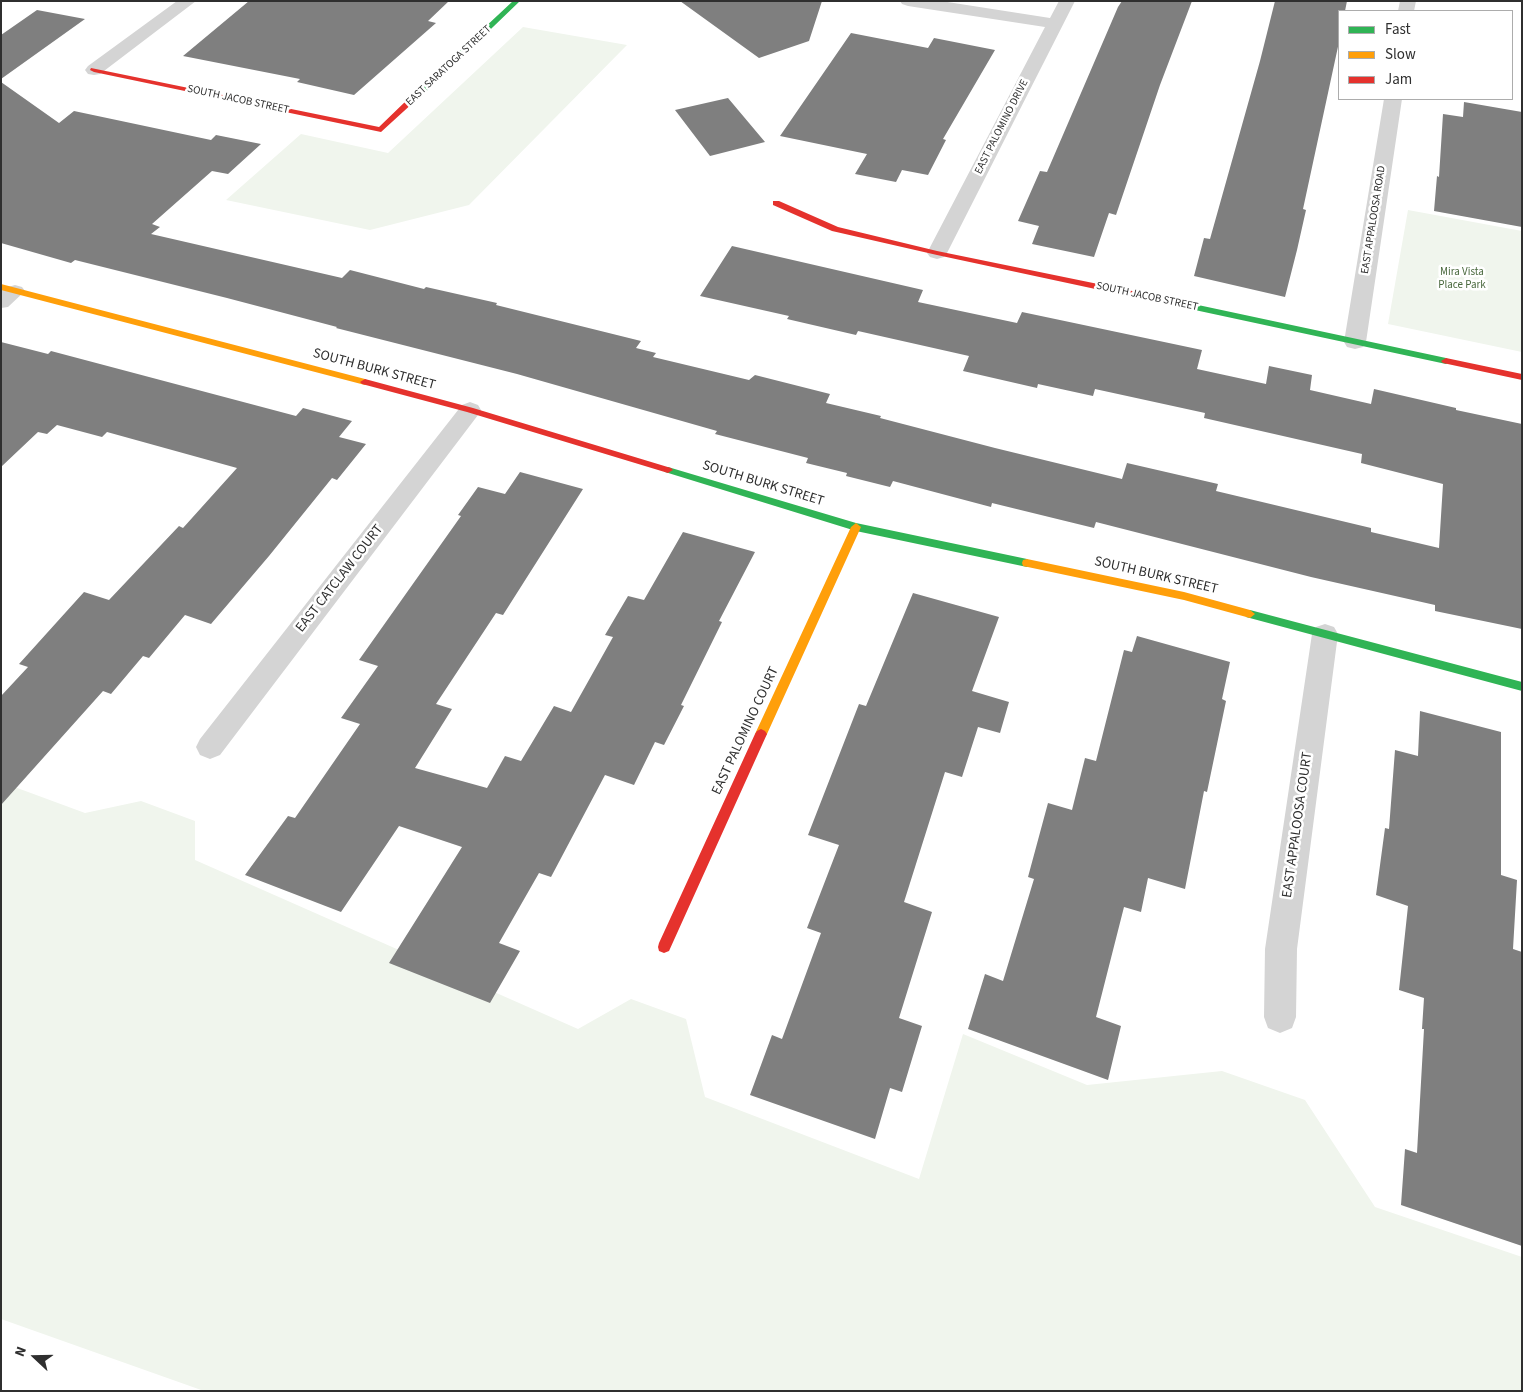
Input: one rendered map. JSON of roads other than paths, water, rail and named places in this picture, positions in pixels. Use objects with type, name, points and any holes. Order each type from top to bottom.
[{"type":"street","points":[[94,70],[188,1]]},
{"type":"street","name":"EAST SARATOGA STREET","points":[[381,130],[518,1]]},
{"type":"street","points":[[908,1],[1055,24]]},
{"type":"street","name":"EAST PALOMINO DRIVE","points":[[937,253],[1067,1]]},
{"type":"street","name":"SOUTH JACOB STREET","points":[[94,70],[381,130]]},
{"type":"street","name":"EAST APPALOOSA ROAD","points":[[1355,342],[1393,100]]},
{"type":"street","name":"SOUTH JACOB STREET","points":[[776,203],[835,229],[937,253],[1522,376]]},
{"type":"street","name":"SOUTH BURK STREET","points":[[6,293],[470,410],[856,527],[1184,596],[1522,687]]},
{"type":"street","name":"EAST CATCLAW COURT","points":[[210,747],[470,410]]},
{"type":"street","name":"EAST PALOMINO COURT","points":[[664,947],[856,527]]},
{"type":"street","name":"EAST APPALOOSA COURT","points":[[1280,1017],[1281,949],[1325,634]]},
{"type":"park label","name":"Mira Vista Place Park","points":[[1462,279]]}]
